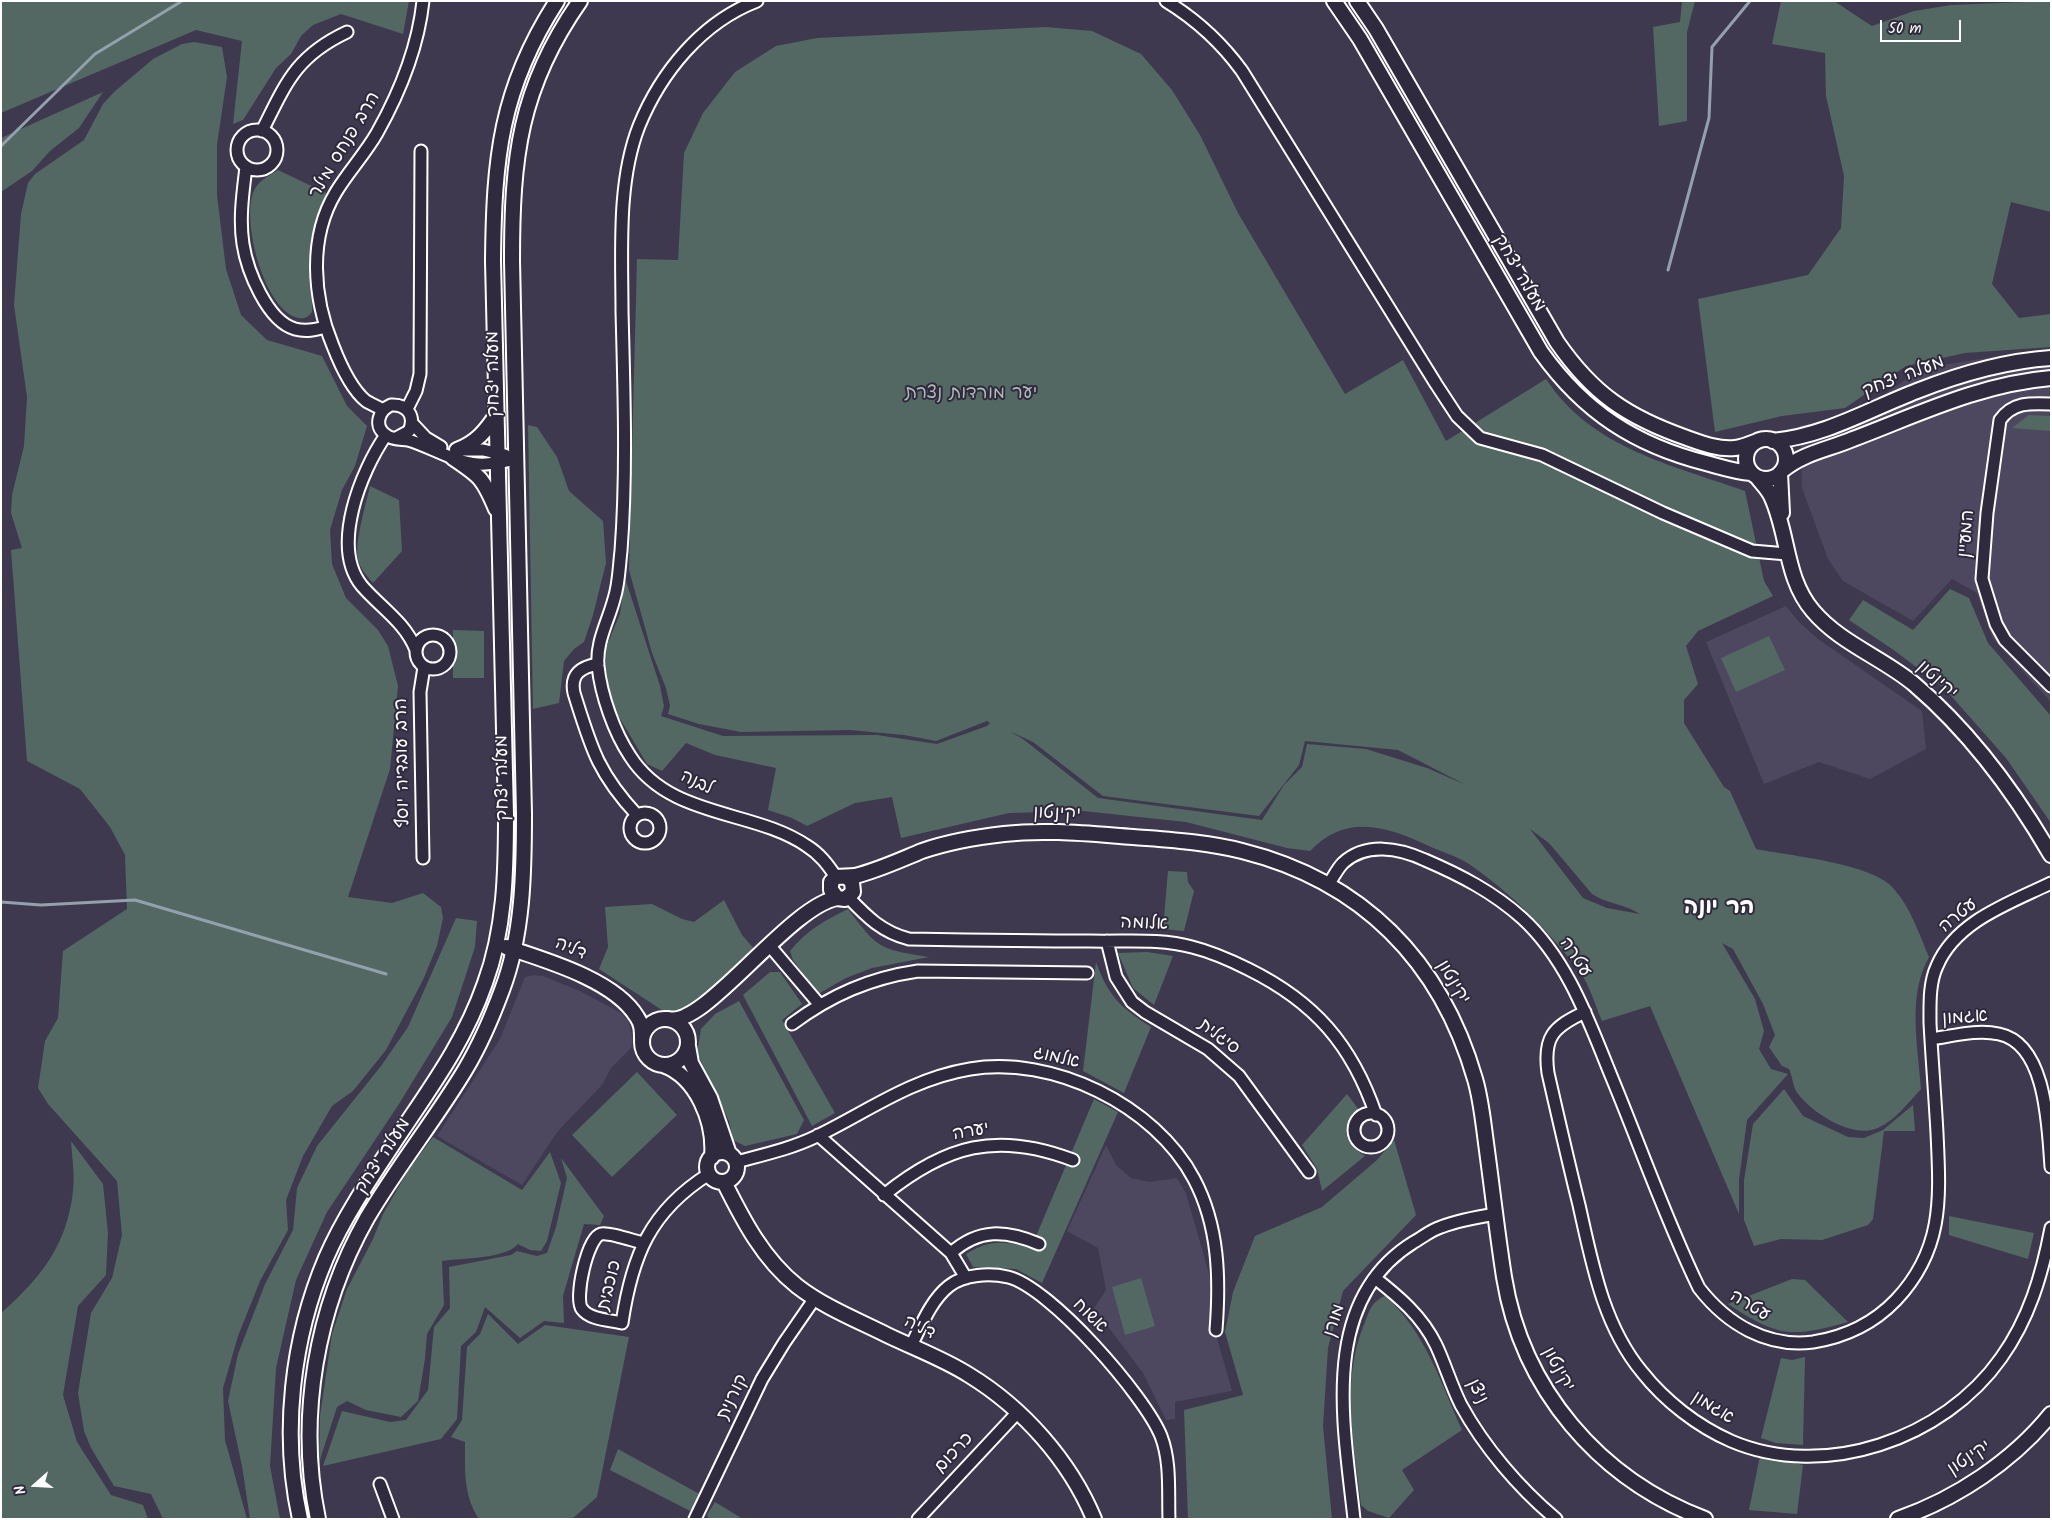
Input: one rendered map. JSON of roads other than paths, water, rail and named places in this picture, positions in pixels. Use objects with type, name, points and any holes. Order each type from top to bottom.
[{"type":"street","name":"הרב פנחס מילר","points":[[383,410],[366,400],[348,377],[325,327],[317,282],[316,261],[325,213],[335,193],[376,135],[392,105],[413,52],[423,1]]},
{"type":"street","name":"מעלה יצחק","points":[[300,1519],[293,1483],[291,1417],[301,1341],[319,1277],[335,1238],[363,1190],[458,1044],[486,983],[496,944],[502,905],[506,854],[494,236],[497,159],[501,131],[514,86],[533,41],[557,1]]},
{"type":"street","name":"מעלה יצחק","points":[[318,1519],[311,1481],[310,1418],[319,1345],[336,1283],[367,1218],[475,1053],[503,989],[513,950],[520,907],[524,854],[512,261],[515,161],[524,114],[542,66],[549,49],[580,1]]},
{"type":"street","name":"לבנה","points":[[757,1],[708,28],[678,60],[650,104],[639,127],[632,155],[622,222],[624,445],[621,549],[615,597],[602,633],[598,664],[605,697],[621,742],[630,758],[651,780],[679,797],[708,810],[762,825],[799,841],[821,857],[842,887]]},
{"type":"street","points":[[1166,1],[1187,14],[1210,33],[1242,71],[1436,384],[1457,416],[1480,438],[1542,455],[1663,513],[1752,551],[1786,552]]},
{"type":"street","name":"מעלה יצחק","points":[[1334,1],[1360,39],[1541,352],[1562,379],[1599,414],[1629,434],[1695,460],[1754,475]]},
{"type":"street","name":"מעלה יצחק","points":[[1357,1],[1381,38],[1557,342],[1581,373],[1623,410],[1666,431],[1700,442],[1736,448],[1767,440],[1803,436],[1825,429],[1917,391],[1955,378],[2009,363],[2051,358]]},
{"type":"street","points":[[262,131],[291,76],[300,63],[320,45],[347,32]]},
{"type":"street","points":[[262,131],[273,139],[277,152],[275,159],[264,169],[257,170],[246,167],[238,156],[239,142],[249,132],[262,131]]},
{"type":"street","points":[[407,409],[416,391],[420,374],[421,151]]},
{"type":"street","points":[[246,167],[242,200],[243,243],[256,284],[265,302],[286,325],[294,329],[311,331],[325,327]]},
{"type":"street","name":"מעלה יצחק","points":[[1782,471],[1795,460],[1855,439],[1953,399],[2013,382],[2051,378]]},
{"type":"street","points":[[499,517],[486,484],[479,475],[455,454],[391,437],[378,423],[383,410],[397,404],[407,409],[412,423],[433,443],[442,448],[478,464],[498,458],[516,459]]},
{"type":"street","name":"המעיין","points":[[2051,404],[2018,404],[2006,411],[2000,420],[1987,513],[1982,579],[1996,624],[2005,640],[2051,686]]},
{"type":"street","points":[[455,454],[475,442],[484,433],[497,414]]},
{"type":"street","points":[[399,622],[446,640],[449,645],[450,657],[443,666],[438,668],[424,667],[418,661],[411,638],[399,622],[380,606],[360,583],[354,568],[349,533],[356,492],[372,456],[391,437],[405,435],[412,423]]},
{"type":"street","points":[[1767,440],[1784,450],[1786,463],[1782,471],[1773,478],[1754,475],[1748,467],[1746,455],[1754,443],[1767,440]]},
{"type":"street","name":"יקינטון","points":[[1782,471],[1786,552]]},
{"type":"street","name":"יקינטון","points":[[1754,475],[1772,498],[1786,552],[1798,588],[1815,613],[1848,640],[1914,684],[1945,713],[2008,786],[2051,855]]},
{"type":"street","points":[[416,650],[420,640],[430,635]]},
{"type":"street","points":[[598,664],[586,666],[576,673],[573,685],[574,693],[593,754],[599,767],[637,815]]},
{"type":"street","name":"הרב עובדיה יוסף","points":[[423,858],[420,692],[424,667]]},
{"type":"street","name":"יקינטון","points":[[842,887],[872,871],[943,845],[1005,834],[1050,833],[1212,845],[1271,859],[1309,873],[1344,893],[1393,932],[1430,979],[1460,1037],[1475,1081],[1504,1277],[1512,1314],[1522,1345],[1552,1401],[1591,1448],[1620,1472],[1676,1507],[1705,1519]]},
{"type":"street","name":"עטרה","points":[[1328,885],[1342,864],[1354,856],[1369,849],[1389,849],[1416,856],[1460,875],[1492,895],[1523,919],[1548,948],[1567,976],[1585,1012],[1699,1288],[1713,1306],[1728,1319],[1750,1332],[1774,1341],[1794,1344],[1816,1342],[1864,1326],[1884,1312],[1919,1273],[1930,1248],[1937,1224],[1940,1195],[1931,1040],[1932,983],[1937,966],[1945,951],[1956,937],[1972,924],[2051,883]]},
{"type":"street","points":[[712,1157],[711,1140],[698,1096],[680,1074],[656,1063],[645,1053],[642,1039],[648,1026],[665,1019],[676,1021],[684,1018],[706,1004],[769,945],[809,911],[842,887]]},
{"type":"street","name":"אלומה","points":[[842,887],[869,920],[885,931],[909,939],[1171,943],[1191,946],[1240,965],[1290,992],[1326,1023],[1344,1047],[1361,1076],[1376,1115]]},
{"type":"street","name":"סיגלית","points":[[1107,942],[1116,977],[1132,1002],[1145,1012],[1208,1049],[1239,1076],[1309,1172]]},
{"type":"street","name":"דליה","points":[[496,944],[576,972],[611,992],[638,1017],[642,1039]]},
{"type":"street","points":[[769,945],[819,1004]]},
{"type":"street","points":[[792,1024],[819,1004],[864,983],[891,975],[918,971],[1087,974]]},
{"type":"street","name":"דליה","points":[[624,1003],[654,1020],[665,1019]]},
{"type":"street","points":[[706,1004],[688,1032],[691,1063],[710,1098],[732,1158],[736,1173],[730,1180],[724,1182],[716,1181],[709,1174],[707,1165],[712,1157],[720,1153],[732,1158]]},
{"type":"street","name":"אגמון","points":[[1585,1012],[1566,1021],[1554,1030],[1548,1042],[1546,1055],[1548,1073],[1598,1284],[1622,1344],[1640,1371],[1658,1391],[1683,1412],[1732,1442],[1785,1455],[1848,1453],[1903,1438],[1955,1406],[2000,1360],[2019,1330],[2041,1272],[2051,1228]]},
{"type":"street","points":[[663,1065],[676,1062],[682,1057],[688,1041],[681,1026],[665,1019]]},
{"type":"street","name":"אגמון","points":[[1931,1040],[1981,1032],[2000,1034],[2025,1048],[2033,1063],[2041,1088],[2051,1167]]},
{"type":"street","name":"אלמוג","points":[[732,1158],[790,1147],[818,1136],[883,1098],[912,1085],[970,1068],[1027,1070],[1083,1083],[1134,1111],[1181,1157],[1195,1180],[1214,1237],[1218,1266],[1216,1330]]},
{"type":"street","points":[[818,1136],[951,1253],[960,1265],[966,1278]]},
{"type":"street","name":"יערה","points":[[884,1195],[912,1172],[932,1160],[956,1151],[1007,1145],[1034,1149],[1073,1160]]},
{"type":"street","name":"כוכבית","points":[[643,1243],[608,1234],[601,1234],[594,1240],[584,1269],[580,1296],[580,1307],[585,1312],[593,1317],[622,1323],[627,1287],[634,1263],[643,1243],[676,1197],[709,1174]]},
{"type":"street","name":"דליה","points":[[724,1182],[755,1240],[774,1264],[797,1286],[815,1298],[968,1374],[1017,1413],[1054,1451],[1072,1475],[1094,1519]]},
{"type":"street","name":"מורן","points":[[1354,1519],[1345,1433],[1345,1352],[1352,1321],[1360,1301],[1375,1278],[1402,1250],[1438,1228],[1464,1220],[1496,1214]]},
{"type":"street","points":[[951,1253],[974,1237],[991,1233],[1009,1234],[1039,1244]]},
{"type":"street","name":"אשוח","points":[[911,1346],[938,1298],[950,1285],[966,1278],[984,1275],[1009,1277],[1023,1284],[1075,1325],[1129,1384],[1154,1422],[1166,1452],[1169,1519]]},
{"type":"street","name":"ניצן","points":[[1375,1278],[1409,1306],[1419,1318],[1436,1344],[1461,1405],[1481,1436],[1525,1488],[1556,1519]]},
{"type":"street","name":"קורנית","points":[[696,1519],[762,1379],[815,1298]]},
{"type":"street","name":"כרכום","points":[[918,1519],[1017,1413]]},
{"type":"street","name":"יקינטון","points":[[1898,1519],[1965,1487],[1990,1470],[2025,1442],[2051,1414]]},
{"type":"street","points":[[380,1484],[393,1519]]},
{"type":"waterway","points":[[1,146],[95,54],[182,1]]},
{"type":"waterway","points":[[1668,270],[1709,118],[1712,47],[1750,1]]},
{"type":"waterway","points":[[1,902],[41,905],[135,900],[386,974]]},
{"type":"district","name":"הר יונה","points":[[1719,909]]},
{"type":"park label","name":"יער מורדות נצרת","points":[[971,395]]}]
